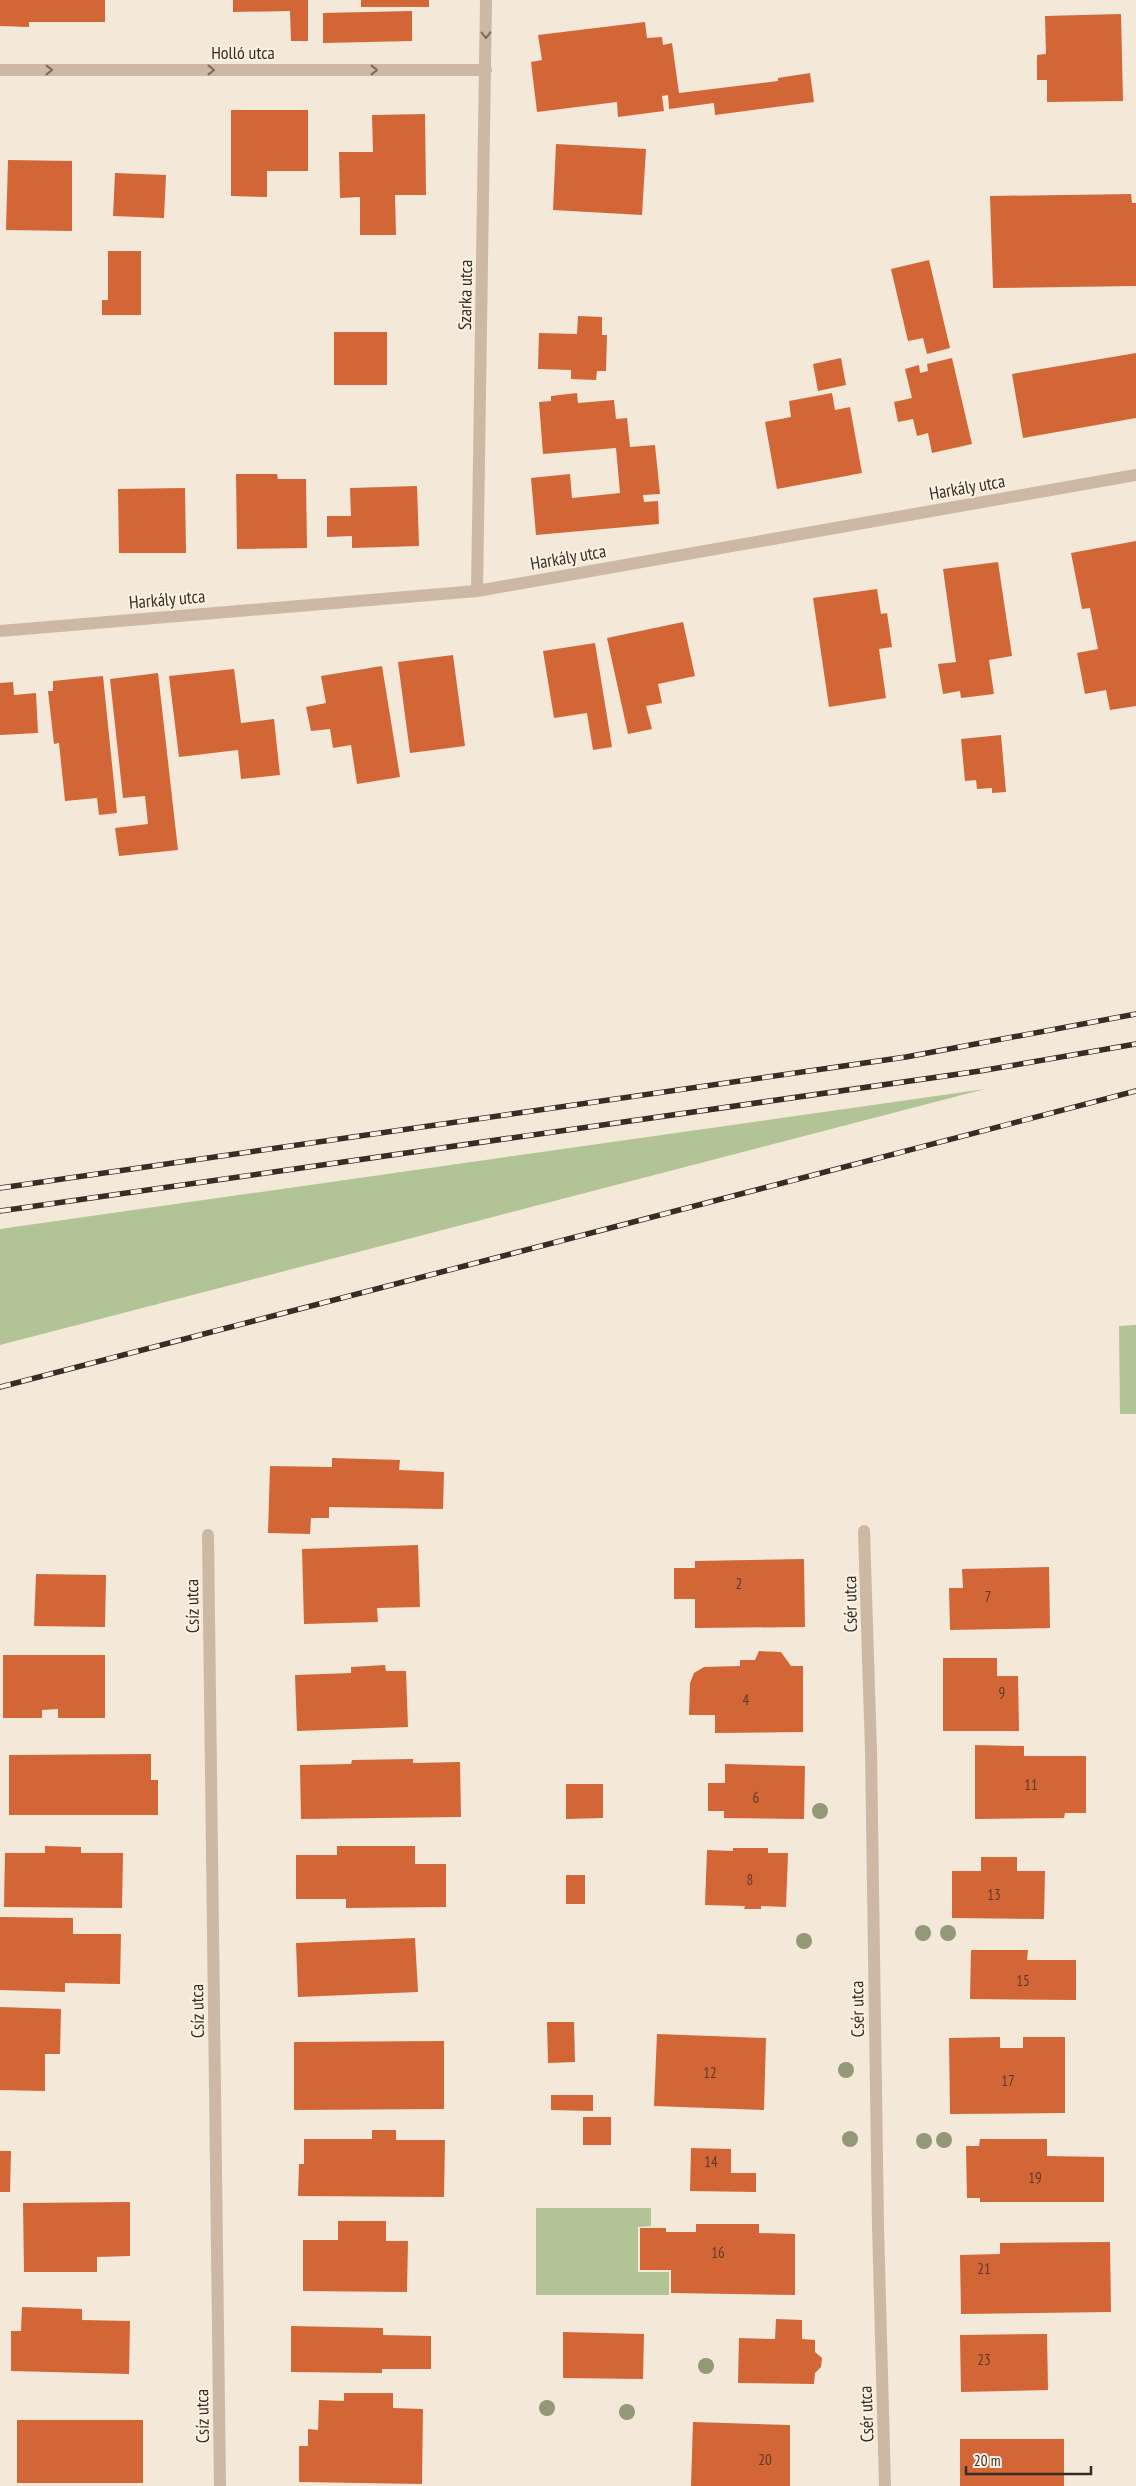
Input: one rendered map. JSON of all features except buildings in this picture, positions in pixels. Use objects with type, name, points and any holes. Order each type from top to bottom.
[{"type":"street","name":"Szarka utca","points":[[477,591],[486,0]]},
{"type":"street","name":"Holló utca","points":[[0,70],[486,70]]},
{"type":"street","name":"Harkály utca","points":[[0,631],[477,591],[1136,475]]},
{"type":"street","name":"Csér utca","points":[[864,1531],[871,1731],[878,2216],[886,2486]]},
{"type":"street","name":"Csíz utca","points":[[208,1535],[220,2486]]},
{"type":"green space","points":[[985,1089],[0,1345],[0,1229]]},
{"type":"green space","points":[[1136,1325],[1136,1414],[1120,1414],[1119,1326]]},
{"type":"green space","points":[[536,2208],[651,2208],[651,2226],[638,2227],[638,2272],[669,2272],[669,2295],[536,2295]]},
{"type":"railway","points":[[0,1188],[906,1057],[1136,1014]]},
{"type":"railway","points":[[0,1211],[980,1071],[1136,1044]]},
{"type":"railway","points":[[0,1387],[1136,1091]]}]
